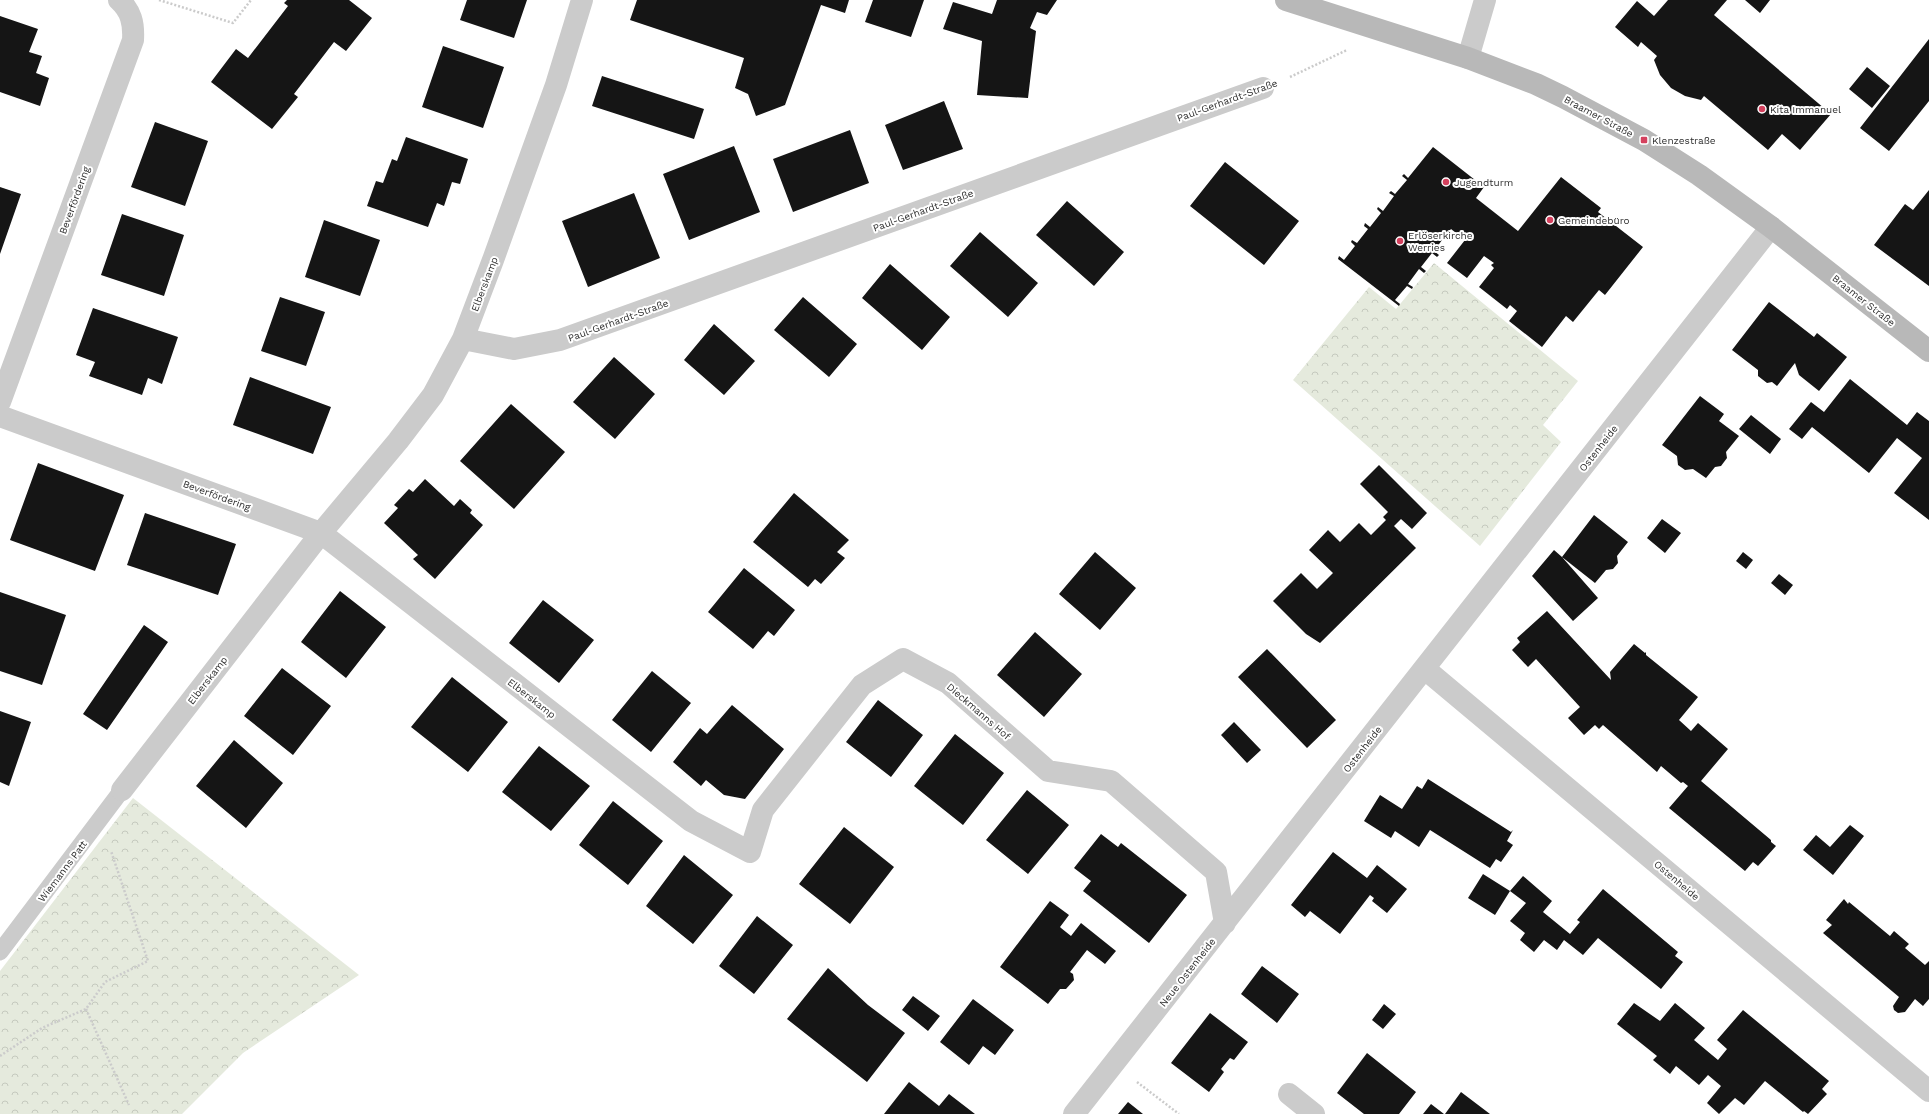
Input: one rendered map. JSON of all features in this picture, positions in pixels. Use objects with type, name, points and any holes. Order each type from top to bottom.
[{"type":"street","name":"Beverfördering","points":[[0,402],[133,40],[134,26],[129,11],[118,0]]},
{"type":"street","name":"Elberskamp","points":[[122,790],[321,533],[398,441],[432,395],[463,339],[556,85],[582,0]]},
{"type":"street","name":"Braamer Straße","points":[[1286,0],[1468,58],[1536,84],[1644,140],[1699,175],[1771,228],[1929,351]]},
{"type":"street","points":[[1468,58],[1485,0]]},
{"type":"street","name":"Paul-Gerhardt-Straße","points":[[463,339],[514,349],[560,340],[1263,88]]},
{"type":"street","name":"Ostenheide","points":[[1299,829],[1771,228]]},
{"type":"street","name":"Beverfördering","points":[[0,416],[321,533]]},
{"type":"street","name":"Elberskamp","points":[[321,533],[691,821],[750,852]]},
{"type":"street","name":"Dieckmanns Hof","points":[[750,852],[762,810],[862,685],[903,659],[948,683],[1048,772],[1111,781],[1216,872],[1225,923]]},
{"type":"street","name":"Ostenheide","points":[[1425,669],[1929,1091]]},
{"type":"street","name":"Neue Ostenheide","points":[[1074,1114],[1299,829]]},
{"type":"street","points":[[1289,1094],[1314,1114]]},
{"type":"lane","name":"Wiemanns Patt","points":[[0,952],[122,790]]},
{"type":"path","points":[[159,0],[234,23],[251,0]]},
{"type":"path","name":"Paul-Gerhardt-Straße","points":[[1263,88],[1345,52],[1364,25]]},
{"type":"path","points":[[0,1056],[42,1028],[86,1009],[104,982],[148,961],[101,819]]},
{"type":"path","points":[[86,1009],[129,1105]]},
{"type":"path","points":[[1114,1064],[1179,1114]]},
{"type":"green space","points":[[1434,263],[1578,381],[1543,425],[1561,442],[1480,546],[1293,380],[1369,287],[1396,309]]},
{"type":"green space","points":[[133,798],[359,975],[243,1053],[182,1114],[0,1114],[0,971]]},
{"type":"building","points":[[287,0],[349,0],[372,18],[346,51],[334,42],[294,94],[298,97],[272,129],[211,82],[236,49],[248,58],[288,6],[284,3]]},
{"type":"building","points":[[467,0],[527,0],[514,38],[460,20]]},
{"type":"building","points":[[637,0],[849,0],[845,13],[821,5],[785,105],[756,116],[748,94],[735,88],[744,58],[630,20]]},
{"type":"building","points":[[873,0],[924,0],[911,37],[865,22]]},
{"type":"building","points":[[997,0],[1057,0],[1047,15],[1037,12],[1030,28],[1036,31],[1028,98],[977,95],[982,41],[943,29],[953,2],[992,14]]},
{"type":"building","points":[[1668,0],[1727,0],[1714,15],[1831,114],[1800,150],[1782,134],[1768,150],[1704,96],[1701,100],[1685,96],[1671,88],[1660,75],[1654,60],[1657,56],[1641,42],[1638,47],[1615,27],[1637,1],[1654,16]]},
{"type":"building","points":[[1745,0],[1770,0],[1760,13]]},
{"type":"building","points":[[0,16],[38,29],[29,52],[42,56],[36,73],[49,78],[40,106],[0,92]]},
{"type":"building","points":[[1929,39],[1929,101],[1889,151],[1860,128]]},
{"type":"building","points":[[443,46],[504,67],[483,128],[422,107]]},
{"type":"building","points":[[1867,67],[1890,86],[1872,108],[1849,89]]},
{"type":"building","points":[[602,76],[704,109],[694,139],[592,106]]},
{"type":"building","points":[[944,101],[963,149],[903,170],[885,125]]},
{"type":"building","points":[[155,122],[208,141],[185,206],[131,187]]},
{"type":"building","points":[[850,130],[869,183],[793,212],[773,159]]},
{"type":"building","points":[[406,137],[468,159],[460,184],[452,182],[444,206],[437,203],[428,227],[367,206],[376,181],[383,183],[392,159],[397,161]]},
{"type":"building","points":[[734,146],[760,212],[689,240],[663,174]]},
{"type":"building","points":[[1433,147],[1484,187],[1476,198],[1518,231],[1561,177],[1601,208],[1598,212],[1643,247],[1605,295],[1599,290],[1573,322],[1566,316],[1542,347],[1509,321],[1517,311],[1510,305],[1507,309],[1479,287],[1494,268],[1491,265],[1494,263],[1484,256],[1467,278],[1447,263],[1465,240],[1451,229],[1447,234],[1452,238],[1450,240],[1445,236],[1434,251],[1439,255],[1437,257],[1432,253],[1421,267],[1426,271],[1424,273],[1419,269],[1408,284],[1413,287],[1412,289],[1407,286],[1395,300],[1400,304],[1399,306],[1338,259],[1339,256],[1344,260],[1355,246],[1351,242],[1352,240],[1357,243],[1368,229],[1364,226],[1365,223],[1370,227],[1381,213],[1377,209],[1378,207],[1383,211],[1394,196],[1389,193],[1391,191],[1395,194],[1407,180],[1402,176],[1404,174],[1408,178]]},
{"type":"building","points":[[1225,162],[1299,221],[1264,265],[1190,206]]},
{"type":"building","points":[[0,187],[21,194],[0,254]]},
{"type":"building","points":[[1929,190],[1929,286],[1874,245],[1905,204],[1913,210]]},
{"type":"building","points":[[634,193],[660,258],[588,287],[562,221]]},
{"type":"building","points":[[1067,201],[1124,252],[1094,286],[1036,235]]},
{"type":"building","points":[[122,214],[184,235],[164,296],[101,275]]},
{"type":"building","points":[[324,220],[380,240],[360,296],[305,277]]},
{"type":"building","points":[[980,232],[1038,283],[1008,317],[950,266]]},
{"type":"building","points":[[890,264],[950,317],[922,350],[862,298]]},
{"type":"building","points":[[280,297],[325,312],[306,366],[261,351]]},
{"type":"building","points":[[803,297],[857,344],[829,377],[774,330]]},
{"type":"building","points":[[1769,302],[1814,337],[1817,333],[1847,357],[1819,391],[1799,375],[1795,363],[1777,386],[1772,382],[1767,383],[1758,376],[1758,370],[1732,350]]},
{"type":"building","points":[[93,308],[178,337],[162,384],[148,378],[142,395],[89,376],[95,362],[76,355]]},
{"type":"building","points":[[714,324],[755,361],[724,395],[684,360]]},
{"type":"building","points":[[614,357],[655,394],[615,439],[573,402]]},
{"type":"building","points":[[250,377],[331,407],[313,454],[233,425]]},
{"type":"building","points":[[1850,379],[1907,425],[1917,412],[1929,421],[1929,520],[1894,493],[1922,458],[1897,438],[1869,473],[1812,427],[1802,439],[1789,429],[1811,402],[1824,412]]},
{"type":"building","points":[[1700,396],[1724,414],[1719,421],[1739,436],[1726,452],[1727,458],[1721,466],[1715,467],[1706,478],[1693,469],[1685,470],[1678,465],[1677,456],[1662,445]]},
{"type":"building","points":[[511,404],[565,452],[514,509],[460,461]]},
{"type":"building","points":[[1751,415],[1781,439],[1770,454],[1739,429]]},
{"type":"building","points":[[38,463],[124,495],[95,571],[10,540]]},
{"type":"building","points":[[1379,465],[1427,513],[1412,529],[1401,519],[1394,526],[1416,548],[1320,643],[1306,634],[1273,601],[1301,573],[1317,589],[1333,573],[1309,550],[1328,530],[1340,542],[1359,523],[1371,535],[1386,520],[1383,517],[1388,512],[1360,484]]},
{"type":"building","points":[[425,479],[454,506],[460,499],[472,510],[470,513],[483,525],[435,579],[413,559],[418,555],[384,523],[398,508],[394,505],[409,489],[413,492]]},
{"type":"building","points":[[794,493],[849,540],[837,552],[845,558],[821,584],[815,579],[808,587],[753,542]]},
{"type":"building","points":[[145,513],[236,544],[218,595],[127,565]]},
{"type":"building","points":[[1594,515],[1628,542],[1617,556],[1618,563],[1613,569],[1606,570],[1595,583],[1562,557]]},
{"type":"building","points":[[1662,519],[1681,533],[1665,553],[1647,538]]},
{"type":"building","points":[[1554,550],[1598,598],[1573,621],[1532,576]]},
{"type":"building","points":[[1095,552],[1136,588],[1100,630],[1059,594]]},
{"type":"building","points":[[1743,552],[1753,560],[1746,569],[1736,561]]},
{"type":"building","points":[[744,568],[795,610],[774,636],[768,631],[753,649],[708,612]]},
{"type":"building","points":[[1779,574],[1793,585],[1785,595],[1771,583]]},
{"type":"building","points":[[340,591],[386,627],[346,678],[301,642]]},
{"type":"building","points":[[0,592],[66,615],[42,685],[0,671]]},
{"type":"building","points":[[543,600],[594,640],[559,683],[509,643]]},
{"type":"building","points":[[1547,611],[1611,680],[1610,672],[1634,644],[1645,653],[1646,652],[1646,655],[1698,697],[1679,720],[1691,731],[1698,723],[1728,749],[1701,781],[1771,840],[1771,842],[1776,846],[1758,866],[1753,862],[1745,871],[1669,808],[1688,786],[1683,782],[1681,783],[1661,766],[1657,772],[1603,725],[1599,729],[1595,725],[1584,735],[1568,718],[1580,707],[1536,659],[1528,667],[1512,650],[1520,642],[1517,638]]},
{"type":"building","points":[[144,625],[168,642],[107,730],[83,714]]},
{"type":"building","points":[[1035,632],[1082,674],[1044,717],[997,675]]},
{"type":"building","points":[[1267,649],[1336,720],[1307,748],[1238,677]]},
{"type":"building","points":[[282,668],[331,706],[293,755],[244,716]]},
{"type":"building","points":[[652,671],[691,703],[651,752],[612,720]]},
{"type":"building","points":[[452,677],[508,722],[468,772],[411,727]]},
{"type":"building","points":[[878,700],[923,735],[891,777],[846,742]]},
{"type":"building","points":[[732,705],[784,749],[745,799],[724,795],[706,780],[701,786],[673,762],[700,728],[707,734]]},
{"type":"building","points":[[0,711],[31,722],[9,786],[0,782]]},
{"type":"building","points":[[1234,722],[1261,750],[1247,763],[1221,735]]},
{"type":"building","points":[[955,734],[1004,773],[963,825],[914,786]]},
{"type":"building","points":[[234,740],[283,783],[246,828],[196,786]]},
{"type":"building","points":[[539,746],[590,786],[551,831],[502,792]]},
{"type":"building","points":[[1428,779],[1511,832],[1513,830],[1507,841],[1513,845],[1501,862],[1496,859],[1490,868],[1430,830],[1419,847],[1395,831],[1391,838],[1364,821],[1380,795],[1402,809],[1417,786],[1422,789]]},
{"type":"building","points":[[1027,790],[1069,825],[1028,874],[986,840]]},
{"type":"building","points":[[613,801],[663,841],[628,885],[579,845]]},
{"type":"building","points":[[1850,825],[1864,836],[1833,875],[1803,850],[1816,835],[1830,847]]},
{"type":"building","points":[[844,827],[894,867],[850,924],[799,884]]},
{"type":"building","points":[[1101,834],[1118,847],[1121,843],[1187,895],[1149,943],[1083,891],[1091,881],[1074,868]]},
{"type":"building","points":[[1333,852],[1367,878],[1377,865],[1407,889],[1387,913],[1372,901],[1374,898],[1370,895],[1340,934],[1310,911],[1305,917],[1291,905]]},
{"type":"building","points":[[684,855],[733,895],[693,944],[646,906]]},
{"type":"building","points":[[1483,874],[1510,891],[1495,915],[1468,898]]},
{"type":"building","points":[[1523,876],[1552,901],[1543,912],[1570,934],[1580,922],[1577,920],[1603,889],[1678,952],[1675,956],[1683,962],[1661,989],[1598,938],[1583,955],[1564,940],[1557,950],[1544,940],[1534,952],[1520,940],[1525,933],[1510,921],[1526,903],[1510,891]]},
{"type":"building","points":[[1844,899],[1848,904],[1849,902],[1890,936],[1894,931],[1909,944],[1905,948],[1925,965],[1929,961],[1929,999],[1923,1006],[1915,999],[1905,1012],[1898,1013],[1894,1010],[1893,1006],[1899,997],[1823,933],[1832,925],[1826,920]]},
{"type":"building","points":[[1050,901],[1069,915],[1060,927],[1071,936],[1081,923],[1116,951],[1105,964],[1087,950],[1070,972],[1073,974],[1074,980],[1066,989],[1060,989],[1048,1004],[1000,967]]},
{"type":"building","points":[[757,916],[793,945],[754,994],[719,966]]},
{"type":"building","points":[[1262,966],[1299,994],[1277,1023],[1241,994]]},
{"type":"building","points":[[828,968],[868,1005],[905,1033],[867,1082],[787,1019]]},
{"type":"building","points":[[913,996],[940,1016],[928,1031],[902,1010]]},
{"type":"building","points":[[973,999],[1014,1030],[995,1055],[983,1046],[969,1065],[940,1042]]},
{"type":"building","points":[[1634,1003],[1660,1021],[1675,1003],[1705,1028],[1694,1040],[1718,1060],[1727,1049],[1717,1040],[1743,1010],[1829,1081],[1822,1089],[1827,1094],[1808,1114],[1804,1111],[1803,1112],[1765,1081],[1744,1105],[1735,1098],[1719,1114],[1707,1103],[1721,1086],[1708,1075],[1699,1085],[1676,1066],[1670,1074],[1653,1060],[1657,1056],[1617,1024]]},
{"type":"building","points":[[1384,1004],[1396,1014],[1383,1029],[1372,1020]]},
{"type":"building","points":[[1210,1013],[1248,1042],[1234,1060],[1230,1058],[1221,1069],[1224,1072],[1209,1092],[1171,1063]]},
{"type":"building","points":[[1367,1053],[1416,1092],[1399,1114],[1364,1114],[1337,1093]]},
{"type":"building","points":[[909,1082],[939,1106],[949,1094],[975,1114],[884,1114]]},
{"type":"building","points":[[1461,1092],[1490,1114],[1445,1114]]},
{"type":"building","points":[[1128,1102],[1143,1114],[1118,1114]]},
{"type":"building","points":[[1431,1104],[1444,1114],[1423,1114]]},
{"type":"place","name":"Kita Immanuel","points":[[1762,109]]},
{"type":"place","name":"Klenzestraße","points":[[1644,140]]},
{"type":"place","name":"Jugendturm","points":[[1446,182]]},
{"type":"place","name":"Gemeindebüro","points":[[1550,220]]},
{"type":"place","name":"Erlöserkirche Werries","points":[[1400,241]]}]
